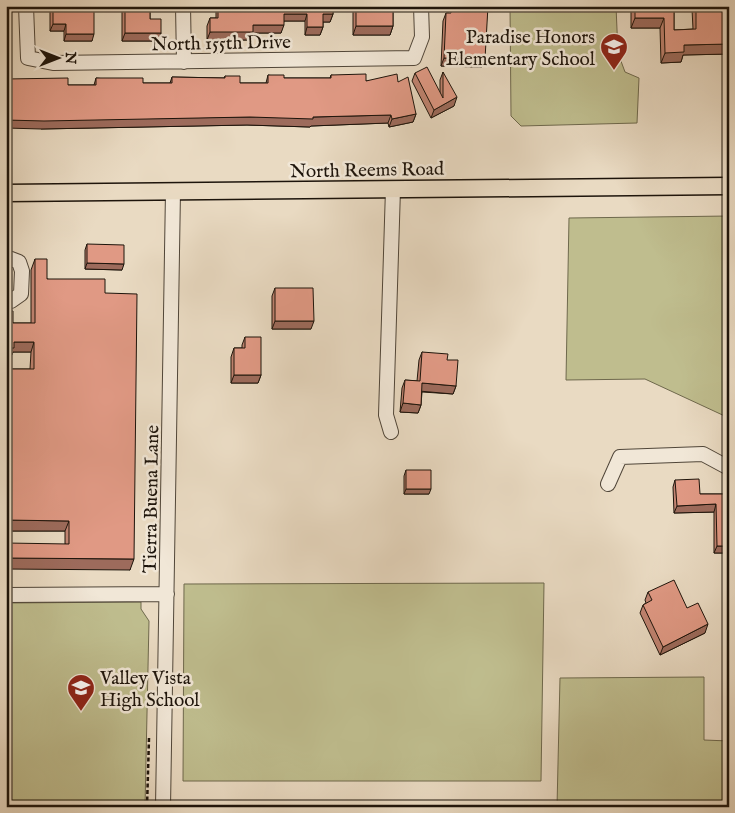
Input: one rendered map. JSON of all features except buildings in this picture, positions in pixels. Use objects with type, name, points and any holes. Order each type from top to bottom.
[{"type":"main road","name":"North Reems Road","points":[[6,193],[729,186]]},
{"type":"street","name":"North 155th Drive","points":[[26,6],[28,58],[53,63],[414,58],[422,37],[422,6]]},
{"type":"street","points":[[183,6],[184,62]]},
{"type":"street","points":[[391,432],[386,415],[393,189]]},
{"type":"street","name":"Tierra Buena Lane","points":[[163,807],[168,594],[173,191]]},
{"type":"street","points":[[6,257],[19,262],[22,271],[21,294],[11,301]]},
{"type":"street","points":[[608,484],[620,457],[703,454],[729,468]]},
{"type":"street","points":[[6,595],[168,594]]},
{"type":"shaded area","points":[[510,6],[616,6],[618,53],[625,72],[639,78],[637,123],[521,126],[511,116]]},
{"type":"shaded area","points":[[729,216],[729,418],[645,379],[566,380],[569,218]]},
{"type":"shaded area","points":[[544,583],[541,781],[183,781],[184,584]]},
{"type":"shaded area","name":"Valley Vista High School","points":[[141,602],[141,609],[149,621],[145,807],[6,807],[6,603]]},
{"type":"shaded area","points":[[704,677],[704,740],[729,741],[729,807],[557,807],[560,678]]},
{"type":"place","name":"Paradise Honors Elementary School","points":[[614,71]]},
{"type":"place","name":"Valley Vista High School","points":[[81,712]]}]
